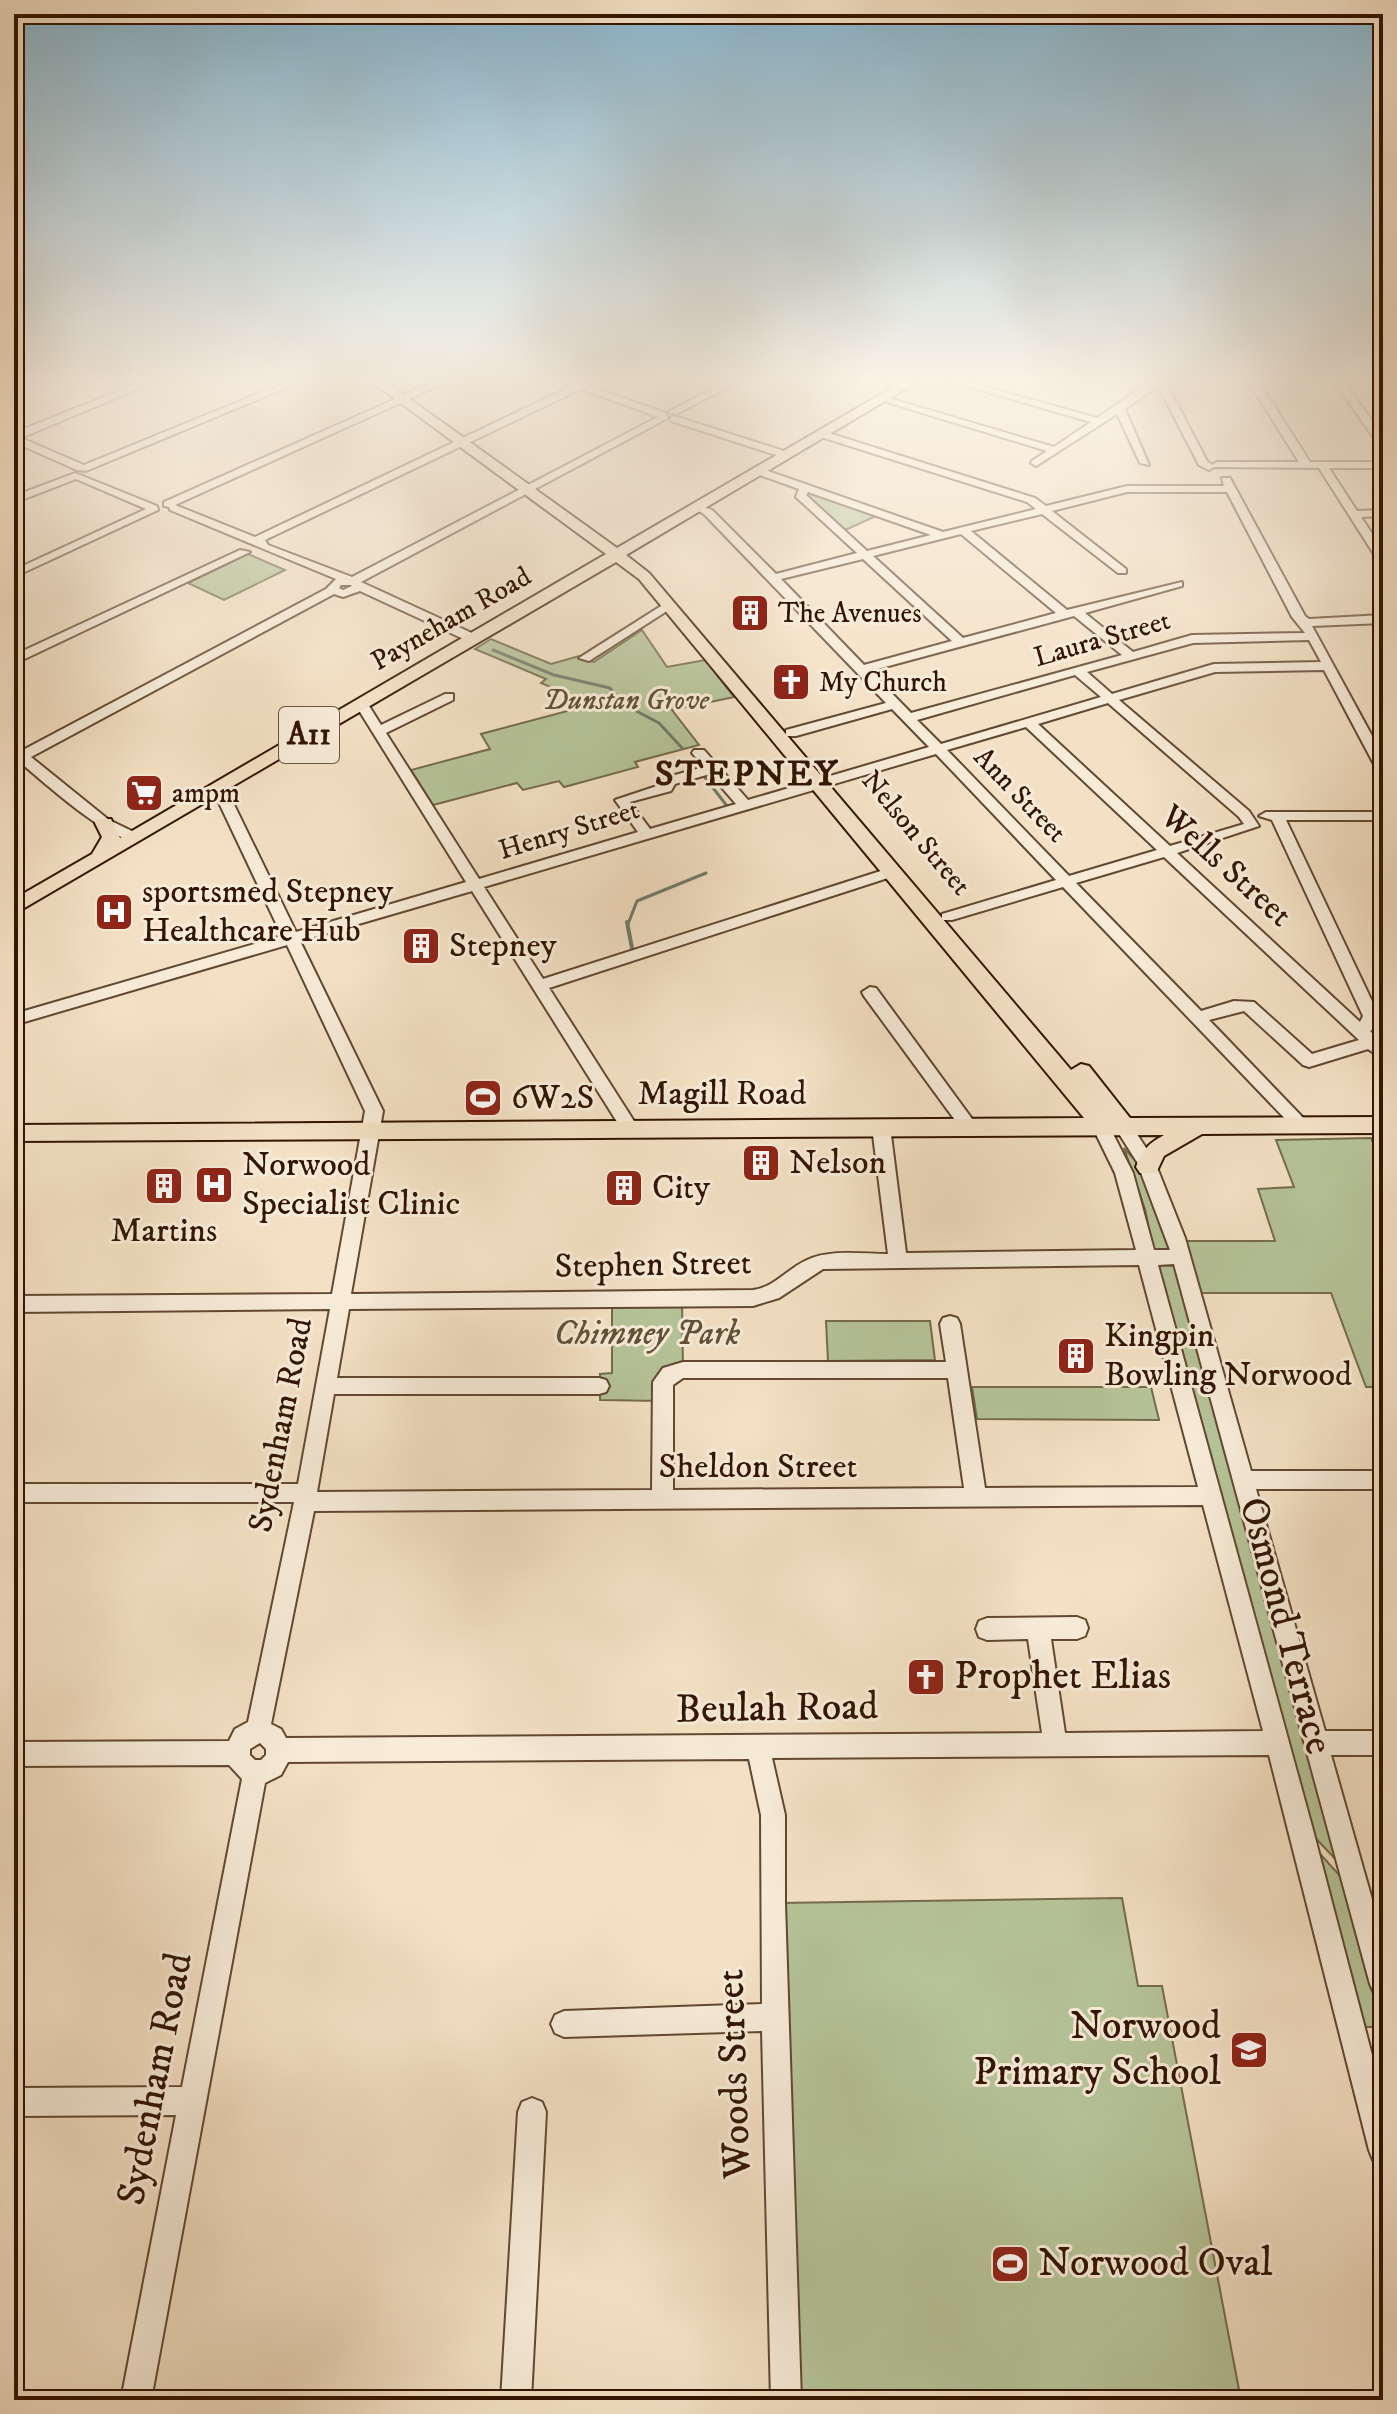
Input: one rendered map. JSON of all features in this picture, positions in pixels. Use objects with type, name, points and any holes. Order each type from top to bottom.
[{"type":"main road","points":[[533,492],[620,553]]},
{"type":"main road","name":"Payneham Road","points":[[14,908],[722,492]]},
{"type":"main road","points":[[575,523],[594,532],[624,539],[650,535]]},
{"type":"main road","points":[[594,532],[620,553]]},
{"type":"main road","name":"Nelson Street","points":[[620,553],[674,604],[899,870],[1076,1090],[1112,1126]]},
{"type":"main road","points":[[99,858],[111,837],[104,823]]},
{"type":"main road","name":"Nelson Street","points":[[899,870],[947,917],[1112,1109],[1112,1126]]},
{"type":"main road","points":[[1043,1126],[1072,1109],[1076,1090]]},
{"type":"main road","points":[[1148,1167],[1154,1151],[1199,1125]]},
{"type":"main road","name":"Magill Road","points":[[14,1133],[1383,1125]]},
{"type":"street","points":[[14,500],[34,492]]},
{"type":"street","points":[[123,492],[250,546],[338,591],[459,638],[472,638]]},
{"type":"street","points":[[14,574],[200,492]]},
{"type":"street","points":[[14,660],[362,492]]},
{"type":"street","points":[[133,837],[104,823],[18,753],[355,583],[524,492]]},
{"type":"street","points":[[801,492],[799,494],[961,643]]},
{"type":"street","points":[[816,492],[944,536]]},
{"type":"street","points":[[1005,492],[1048,511],[1122,571]]},
{"type":"street","points":[[773,578],[1117,492]]},
{"type":"street","points":[[1229,492],[1306,620],[1383,768]]},
{"type":"street","points":[[1340,492],[1383,559]]},
{"type":"street","name":"Ann Street","points":[[696,507],[708,512],[773,578],[1301,1125]]},
{"type":"street","points":[[1354,514],[1383,513]]},
{"type":"street","points":[[964,531],[1132,657]]},
{"type":"street","points":[[250,546],[355,583],[472,638]]},
{"type":"street","points":[[862,669],[1178,584]]},
{"type":"street","points":[[585,658],[674,604]]},
{"type":"street","name":"Laura Street","points":[[909,718],[1199,637],[1306,620],[1383,619]]},
{"type":"street","name":"Henry Street","points":[[14,1020],[1220,667],[1328,666]]},
{"type":"street","points":[[1079,672],[1250,822]]},
{"type":"street","points":[[379,731],[449,697]]},
{"type":"street","points":[[361,704],[630,1129]]},
{"type":"street","points":[[785,735],[896,704]]},
{"type":"street","name":"Wells Street","points":[[1029,723],[1371,1042]]},
{"type":"street","points":[[699,753],[745,805]]},
{"type":"street","points":[[647,834],[622,800],[666,788],[669,781],[713,769]]},
{"type":"street","name":"Sydenham Road","points":[[219,788],[371,1100],[373,1130],[258,1732]]},
{"type":"street","points":[[1198,1018],[1234,1006],[1248,1006],[1309,1061],[1371,1042],[1371,1016],[1277,816]]},
{"type":"street","points":[[947,917],[1166,851],[1250,822],[1277,816],[1383,816]]},
{"type":"street","points":[[540,985],[899,870]]},
{"type":"street","points":[[870,992],[969,1127]]},
{"type":"street","name":"Osmond Terrace","points":[[1112,1126],[1148,1167],[1181,1257],[1383,1984]]},
{"type":"street","name":"Osmond Terrace","points":[[1112,1126],[1383,2150]]},
{"type":"street","points":[[881,1127],[898,1261]]},
{"type":"street","name":"Stephen Street","points":[[14,1304],[762,1298],[814,1264],[1181,1257]]},
{"type":"street","points":[[950,1324],[976,1497]]},
{"type":"street","points":[[662,1500],[663,1382],[676,1371],[957,1370]]},
{"type":"street","points":[[326,1386],[599,1386]]},
{"type":"street","points":[[1243,1480],[1383,1480]]},
{"type":"street","name":"Sheldon Street","points":[[14,1493],[662,1500],[1211,1496]]},
{"type":"street","points":[[987,1629],[1077,1628]]},
{"type":"street","points":[[1038,1629],[1055,1744]]},
{"type":"street","points":[[14,1754],[246,1763],[273,1763],[278,1750],[271,1734],[258,1732],[246,1738],[246,1763]]},
{"type":"street","name":"Beulah Road","points":[[278,1750],[1277,1743]]},
{"type":"street","points":[[1317,1743],[1383,1743]]},
{"type":"street","name":"Woods Street","points":[[760,1747],[761,1770],[773,1815],[775,2017],[786,2400]]},
{"type":"street","name":"Sydenham Road","points":[[136,2400],[193,2101],[246,1763]]},
{"type":"street","points":[[564,2024],[775,2017]]},
{"type":"street","points":[[14,2102],[193,2101]]},
{"type":"street","points":[[516,2400],[532,2112]]},
{"type":"green space","points":[[807,492],[876,516],[843,531],[803,495]]},
{"type":"green space","points":[[248,554],[285,570],[224,600],[188,583]]},
{"type":"green space","name":"Dunstan Grove","points":[[642,630],[667,667],[705,660],[734,697],[672,710],[699,745],[635,762],[638,767],[564,787],[559,781],[523,790],[517,783],[433,805],[411,770],[490,749],[481,734],[579,708],[567,694],[541,683],[546,679],[475,649],[491,639],[551,664],[579,656],[594,662]]},
{"type":"green space","points":[[1371,1138],[1383,1169],[1383,1387],[1366,1387],[1331,1293],[1192,1293],[1177,1241],[1275,1241],[1258,1189],[1294,1187],[1276,1140]]},
{"type":"green space","points":[[1124,1148],[1142,1168],[1171,1249],[1153,1249],[1145,1209]]},
{"type":"green space","points":[[1158,1265],[1175,1266],[1340,1864],[1305,1827]]},
{"type":"green space","name":"Chimney Park","points":[[612,1298],[682,1298],[683,1370],[676,1371],[663,1401],[600,1400],[600,1374],[612,1373]]},
{"type":"green space","points":[[826,1321],[930,1321],[935,1360],[828,1361]]},
{"type":"green space","points":[[972,1387],[1151,1387],[1159,1420],[977,1419]]},
{"type":"green space","points":[[1313,1846],[1350,1887],[1383,2006],[1383,2027],[1359,2027]]},
{"type":"green space","name":"Norwood Oval","points":[[1122,1898],[1138,1986],[1162,1986],[1241,2400],[796,2400],[779,1903]]},
{"type":"waterway","points":[[493,650],[554,675],[610,688],[623,704],[659,723],[682,748]]},
{"type":"waterway","points":[[703,775],[727,806]]},
{"type":"waterway","points":[[628,924],[637,901],[706,873]]},
{"type":"waterway","points":[[627,922],[632,948]]},
{"type":"place","name":"The Avenues","points":[[750,613]]},
{"type":"place","name":"My Church","points":[[791,682]]},
{"type":"place","name":"ampm","points":[[144,793]]},
{"type":"place","name":"sportsmed Stepney Healthcare Hub","points":[[114,912]]},
{"type":"place","name":"Stepney","points":[[421,946]]},
{"type":"place","name":"6W2S","points":[[483,1098]]},
{"type":"place","name":"Nelson","points":[[761,1163]]},
{"type":"place","name":"Norwood Specialist Clinic","points":[[214,1185]]},
{"type":"place","name":"Martins","points":[[164,1186]]},
{"type":"place","name":"City","points":[[624,1188]]},
{"type":"place","name":"Kingpin Bowling Norwood","points":[[1076,1356]]},
{"type":"place","name":"Prophet Elias","points":[[926,1677]]},
{"type":"place","name":"Norwood Primary School","points":[[1249,2050]]},
{"type":"place","name":"Norwood Oval","points":[[1010,2264]]},
{"type":"district","name":"STEPNEY","points":[[747,774]]}]
